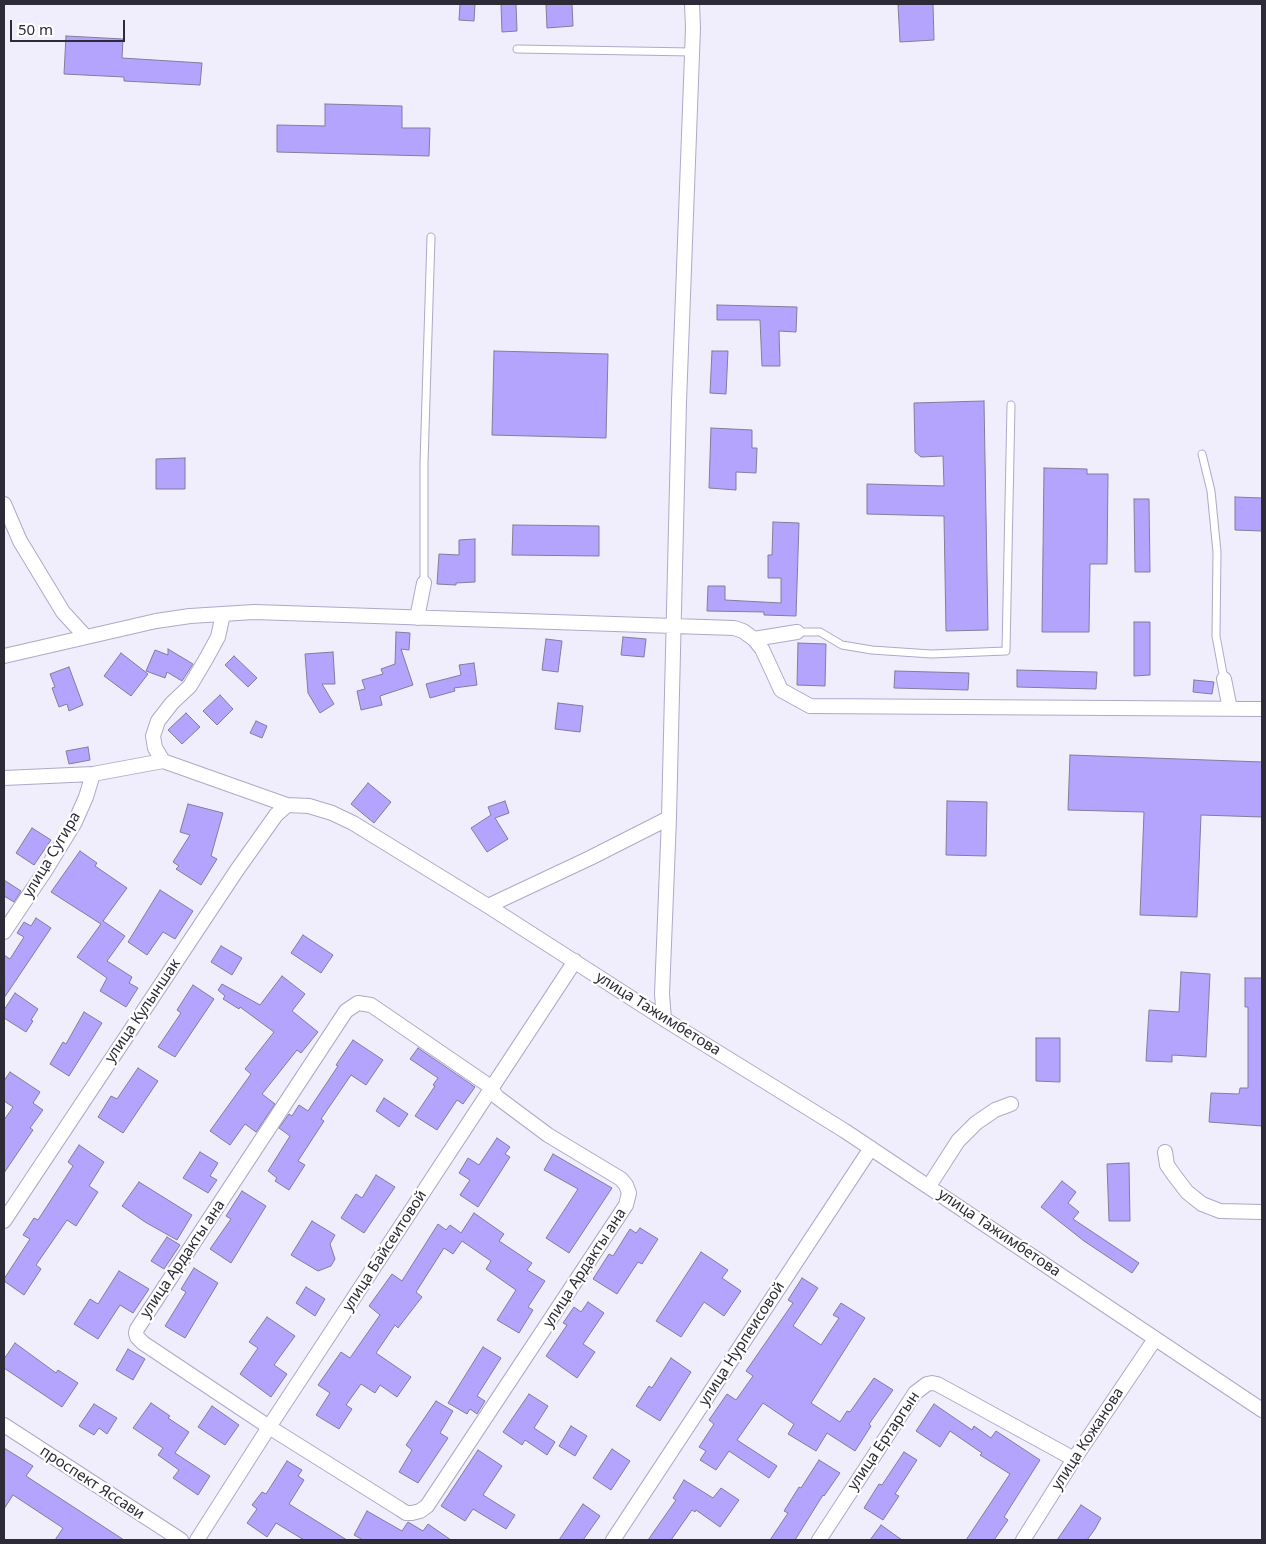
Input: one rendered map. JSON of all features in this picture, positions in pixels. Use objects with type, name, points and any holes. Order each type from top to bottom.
[{"type":"street","points":[[664,1019],[662,994],[669,818],[679,402],[692,52],[692,4]]},
{"type":"street","points":[[4,504],[20,541],[63,612],[85,636]]},
{"type":"street","points":[[417,618],[424,583]]},
{"type":"street","points":[[4,656],[156,621],[190,616],[254,612],[734,628],[743,631],[754,639],[769,663],[777,685],[781,690],[810,706],[1262,709]]},
{"type":"street","points":[[4,778],[93,774],[163,761],[155,748],[153,736],[158,721],[172,703],[190,686],[218,636],[223,614]]},
{"type":"street","points":[[754,639],[797,632]]},
{"type":"street","points":[[1224,680],[1230,709]]},
{"type":"street","name":"улица Тажимбетова","points":[[163,761],[287,805],[309,806],[332,813],[353,823],[871,1148],[1262,1410]]},
{"type":"street","name":"улица Сугира","points":[[4,932],[75,822],[86,797],[93,774]]},
{"type":"street","name":"улица Кулыншак","points":[[4,1221],[237,870],[276,816],[287,805]]},
{"type":"street","points":[[488,906],[669,818]]},
{"type":"street","name":"улица Байсеитовой","points":[[197,1540],[269,1427],[575,962]]},
{"type":"street","name":"улица Ардакты ана","points":[[358,1003],[370,1005],[481,1079],[492,1089],[497,1097],[548,1135],[621,1179],[629,1193],[626,1205],[543,1332],[427,1506],[420,1511],[406,1513],[400,1510],[269,1427],[143,1343],[136,1333],[346,1011],[358,1003]]},
{"type":"street","points":[[929,1186],[958,1141],[976,1123],[995,1110],[1011,1104]]},
{"type":"street","name":"улица Нурпеисовой","points":[[613,1540],[871,1148]]},
{"type":"street","points":[[1165,1152],[1167,1165],[1174,1175],[1187,1192],[1202,1204],[1220,1211],[1262,1212]]},
{"type":"street","name":"улица Кожанова","points":[[1023,1540],[1074,1459],[1155,1339]]},
{"type":"street","name":"улица Ертаргын","points":[[819,1540],[915,1392],[927,1384],[937,1384],[1074,1459]]},
{"type":"street","name":"проспект Яссави","points":[[4,1425],[181,1540]]},
{"type":"lane","points":[[517,49],[692,52]]},
{"type":"lane","points":[[424,583],[424,463],[431,237]]},
{"type":"lane","points":[[797,632],[820,632],[842,645],[872,650],[931,654],[1006,651],[1011,405]]},
{"type":"lane","points":[[1202,454],[1211,491],[1217,552],[1216,636],[1224,680]]},
{"type":"building","points":[[460,4],[475,4],[474,21],[459,20]]},
{"type":"building","points":[[501,4],[516,4],[517,31],[502,32]]},
{"type":"building","points":[[546,4],[572,4],[573,26],[547,28]]},
{"type":"building","points":[[898,4],[933,4],[934,40],[900,42]]},
{"type":"building","points":[[66,36],[123,39],[122,58],[202,63],[200,85],[124,81],[124,77],[64,74]]},
{"type":"building","points":[[325,104],[402,106],[402,128],[430,128],[429,156],[277,152],[277,125],[325,126]]},
{"type":"building","points":[[717,305],[797,307],[796,332],[779,331],[780,366],[762,366],[760,320],[717,320]]},
{"type":"building","points":[[494,351],[608,354],[606,438],[492,435]]},
{"type":"building","points":[[712,351],[728,351],[726,394],[710,393]]},
{"type":"building","points":[[984,401],[988,630],[946,631],[944,516],[867,514],[867,484],[944,486],[943,456],[921,457],[915,452],[914,403]]},
{"type":"building","points":[[711,428],[752,430],[752,448],[757,448],[756,473],[736,472],[736,490],[709,488]]},
{"type":"building","points":[[185,458],[185,489],[156,489],[156,459]]},
{"type":"building","points":[[1044,468],[1087,469],[1087,474],[1108,474],[1107,564],[1090,564],[1089,632],[1042,632]]},
{"type":"building","points":[[1235,497],[1262,498],[1262,531],[1235,530]]},
{"type":"building","points":[[1134,499],[1149,499],[1150,572],[1135,572]]},
{"type":"building","points":[[773,522],[799,523],[796,616],[764,615],[764,612],[707,611],[708,586],[725,586],[725,600],[781,603],[781,578],[768,578],[768,555],[772,555]]},
{"type":"building","points":[[513,525],[599,526],[599,556],[512,555]]},
{"type":"building","points":[[475,539],[475,582],[456,583],[456,585],[437,584],[439,554],[459,555],[459,540]]},
{"type":"building","points":[[1134,622],[1150,622],[1150,675],[1134,676]]},
{"type":"building","points":[[396,632],[410,633],[409,650],[401,649],[413,685],[380,696],[382,705],[361,710],[357,691],[365,689],[362,680],[383,674],[381,669],[395,664]]},
{"type":"building","points":[[623,637],[646,639],[644,657],[621,655]]},
{"type":"building","points":[[546,639],[562,641],[558,672],[542,670]]},
{"type":"building","points":[[798,643],[826,644],[825,686],[797,685]]},
{"type":"building","points":[[168,649],[193,664],[182,681],[167,672],[165,678],[146,671],[155,650],[168,655]]},
{"type":"building","points":[[333,652],[335,684],[322,684],[334,704],[320,713],[308,693],[305,654]]},
{"type":"building","points":[[121,653],[148,674],[131,696],[104,676]]},
{"type":"building","points":[[234,656],[257,678],[248,687],[225,665]]},
{"type":"building","points":[[474,663],[477,685],[454,688],[455,691],[430,698],[426,684],[461,675],[459,665]]},
{"type":"building","points":[[69,667],[83,705],[69,711],[67,704],[59,707],[52,688],[55,687],[50,674]]},
{"type":"building","points":[[1017,670],[1097,672],[1096,689],[1017,687]]},
{"type":"building","points":[[895,671],[969,673],[968,690],[894,688]]},
{"type":"building","points":[[1194,680],[1214,682],[1212,694],[1193,692]]},
{"type":"building","points":[[220,695],[233,709],[217,725],[203,711]]},
{"type":"building","points":[[558,703],[583,706],[580,732],[555,729]]},
{"type":"building","points":[[186,713],[200,727],[182,744],[168,730]]},
{"type":"building","points":[[256,721],[267,726],[262,738],[250,733]]},
{"type":"building","points":[[88,747],[90,760],[69,764],[66,751]]},
{"type":"building","points":[[1070,755],[1262,762],[1262,817],[1201,815],[1197,917],[1140,915],[1144,812],[1068,810]]},
{"type":"building","points":[[368,783],[391,802],[374,823],[351,804]]},
{"type":"building","points":[[505,801],[509,813],[495,818],[508,839],[487,852],[471,828],[491,815],[488,807]]},
{"type":"building","points":[[947,801],[987,802],[986,856],[946,855]]},
{"type":"building","points":[[188,804],[223,813],[211,856],[217,859],[201,885],[176,869],[179,866],[173,862],[190,835],[180,832]]},
{"type":"building","points":[[32,828],[51,840],[34,865],[16,853]]},
{"type":"building","points":[[80,851],[97,863],[95,866],[127,888],[103,921],[125,936],[107,961],[132,977],[129,983],[138,988],[126,1007],[100,991],[107,978],[77,957],[101,924],[51,892]]},
{"type":"building","points":[[4,880],[21,891],[14,902],[4,896]]},
{"type":"building","points":[[160,890],[193,911],[175,939],[163,932],[147,955],[128,942]]},
{"type":"building","points":[[36,918],[51,928],[4,998],[4,955],[10,959],[24,937],[17,933],[24,922],[31,926]]},
{"type":"building","points":[[303,935],[333,955],[321,973],[291,953]]},
{"type":"building","points":[[221,946],[242,958],[232,975],[211,962]]},
{"type":"building","points":[[1181,972],[1210,974],[1206,1057],[1172,1055],[1172,1062],[1146,1061],[1149,1010],[1179,1012]]},
{"type":"building","points":[[282,976],[305,994],[292,1011],[318,1032],[301,1053],[297,1050],[262,1094],[275,1104],[256,1132],[245,1124],[230,1145],[210,1131],[251,1074],[245,1069],[274,1032],[240,1007],[239,1009],[223,999],[225,996],[218,990],[222,984],[260,1005]]},
{"type":"building","points":[[1245,978],[1262,978],[1262,1126],[1209,1122],[1211,1093],[1239,1094],[1240,1088],[1248,1088],[1248,1007],[1245,1007]]},
{"type":"building","points":[[193,985],[214,999],[175,1057],[158,1047],[181,1013],[177,1010]]},
{"type":"building","points":[[15,993],[38,1009],[26,1032],[4,1018],[4,1010]]},
{"type":"building","points":[[84,1012],[102,1023],[69,1076],[50,1064],[63,1042],[66,1044]]},
{"type":"building","points":[[1036,1038],[1060,1038],[1060,1082],[1036,1081]]},
{"type":"building","points":[[353,1040],[383,1060],[366,1085],[351,1075],[321,1119],[324,1121],[298,1161],[305,1165],[289,1190],[275,1181],[277,1178],[268,1171],[290,1136],[279,1128],[289,1114],[292,1116],[299,1105],[308,1111]]},
{"type":"building","points":[[418,1048],[475,1087],[463,1104],[457,1100],[437,1130],[415,1116],[435,1086],[433,1085],[438,1078],[410,1059]]},
{"type":"building","points":[[138,1068],[158,1081],[123,1133],[98,1117],[111,1096],[117,1099]]},
{"type":"building","points":[[10,1072],[40,1092],[33,1103],[43,1110],[30,1128],[33,1130],[4,1173],[4,1120],[13,1107],[4,1101],[4,1081]]},
{"type":"building","points":[[384,1098],[408,1114],[399,1127],[376,1111]]},
{"type":"building","points":[[497,1138],[510,1147],[505,1154],[510,1157],[478,1207],[460,1195],[470,1180],[459,1173],[468,1158],[479,1165]]},
{"type":"building","points":[[79,1145],[104,1162],[89,1186],[98,1192],[76,1226],[67,1220],[36,1265],[41,1269],[24,1295],[4,1281],[4,1279],[30,1239],[23,1235],[34,1218],[38,1220],[73,1166],[68,1162]]},
{"type":"building","points":[[200,1152],[218,1163],[210,1176],[217,1180],[208,1193],[183,1178]]},
{"type":"building","points":[[553,1154],[612,1188],[569,1253],[546,1238],[578,1189],[544,1170]]},
{"type":"building","points":[[1129,1163],[1130,1221],[1109,1221],[1107,1164]]},
{"type":"building","points":[[376,1175],[395,1187],[364,1233],[341,1218],[356,1194],[362,1198]]},
{"type":"building","points":[[1062,1181],[1076,1192],[1068,1203],[1079,1212],[1073,1219],[1139,1263],[1132,1273],[1084,1241],[1041,1207]]},
{"type":"building","points":[[139,1182],[192,1215],[177,1240],[145,1222],[122,1206]]},
{"type":"building","points":[[242,1191],[266,1206],[231,1263],[210,1249],[231,1219],[226,1216]]},
{"type":"building","points":[[474,1213],[504,1234],[499,1241],[532,1263],[527,1270],[545,1281],[528,1307],[533,1310],[519,1333],[497,1320],[516,1290],[486,1269],[491,1261],[462,1241],[453,1254],[444,1248],[416,1292],[422,1297],[398,1328],[395,1325],[376,1353],[411,1377],[397,1397],[380,1385],[375,1393],[361,1384],[346,1405],[352,1409],[339,1429],[316,1415],[330,1393],[318,1385],[341,1352],[350,1358],[380,1315],[369,1306],[392,1274],[402,1281],[438,1224],[446,1230],[450,1225],[461,1233]]},
{"type":"building","points":[[312,1221],[335,1235],[330,1244],[335,1259],[331,1266],[318,1271],[291,1255]]},
{"type":"building","points":[[640,1228],[658,1239],[642,1264],[638,1262],[617,1294],[593,1279],[609,1254],[613,1256],[630,1229],[636,1233]]},
{"type":"building","points":[[167,1237],[180,1245],[164,1269],[151,1261]]},
{"type":"building","points":[[701,1252],[728,1270],[722,1278],[741,1291],[724,1316],[704,1302],[681,1337],[656,1321]]},
{"type":"building","points":[[194,1268],[218,1283],[185,1338],[165,1326],[186,1292],[181,1289]]},
{"type":"building","points":[[119,1271],[149,1289],[133,1313],[120,1305],[98,1339],[74,1324],[90,1299],[98,1304]]},
{"type":"building","points":[[802,1278],[818,1288],[793,1326],[821,1345],[839,1318],[833,1315],[841,1303],[865,1318],[811,1403],[840,1422],[847,1411],[850,1412],[874,1378],[893,1390],[869,1424],[871,1426],[855,1451],[827,1433],[816,1451],[788,1434],[794,1424],[763,1403],[737,1440],[777,1466],[769,1478],[729,1451],[716,1470],[700,1460],[706,1451],[699,1447],[714,1424],[709,1420],[727,1394],[736,1400],[753,1376],[746,1371],[793,1303],[788,1300]]},
{"type":"building","points":[[306,1287],[325,1299],[315,1316],[296,1303]]},
{"type":"building","points":[[588,1302],[604,1313],[583,1344],[595,1352],[577,1378],[546,1356],[567,1325],[563,1323],[574,1307],[581,1312]]},
{"type":"building","points":[[267,1317],[295,1336],[274,1365],[287,1374],[271,1397],[240,1374],[258,1348],[249,1342]]},
{"type":"building","points":[[15,1343],[56,1373],[58,1370],[78,1383],[62,1407],[4,1368],[4,1359]]},
{"type":"building","points":[[483,1347],[501,1358],[477,1396],[485,1401],[477,1414],[470,1409],[467,1414],[448,1403]]},
{"type":"building","points":[[128,1349],[145,1359],[133,1380],[116,1370]]},
{"type":"building","points":[[671,1358],[691,1372],[660,1421],[636,1406],[649,1386],[652,1388]]},
{"type":"building","points":[[529,1394],[548,1406],[534,1428],[555,1442],[547,1455],[525,1440],[522,1445],[503,1432]]},
{"type":"building","points":[[436,1401],[453,1411],[440,1433],[448,1438],[418,1483],[399,1472],[412,1450],[406,1445]]},
{"type":"building","points":[[151,1403],[170,1416],[168,1418],[189,1432],[175,1453],[210,1476],[198,1495],[173,1478],[179,1470],[158,1455],[163,1448],[133,1428]]},
{"type":"building","points":[[94,1404],[117,1418],[107,1434],[99,1428],[94,1435],[79,1426]]},
{"type":"building","points":[[934,1404],[972,1430],[974,1426],[991,1438],[996,1431],[1040,1460],[1004,1517],[1008,1520],[994,1540],[966,1540],[1010,1474],[980,1455],[982,1453],[950,1431],[940,1447],[916,1431]]},
{"type":"building","points":[[212,1406],[239,1425],[225,1445],[198,1427]]},
{"type":"building","points":[[571,1426],[587,1436],[575,1456],[559,1446]]},
{"type":"building","points":[[4,1448],[33,1466],[26,1476],[124,1540],[55,1540],[63,1528],[13,1495],[4,1509]]},
{"type":"building","points":[[612,1449],[630,1461],[611,1490],[593,1478]]},
{"type":"building","points":[[478,1450],[502,1466],[483,1495],[515,1515],[506,1529],[473,1509],[465,1521],[441,1506]]},
{"type":"building","points":[[904,1452],[917,1460],[895,1494],[899,1496],[883,1520],[864,1508],[879,1484],[882,1485]]},
{"type":"building","points":[[819,1460],[840,1473],[823,1495],[795,1540],[770,1540],[788,1513],[784,1511]]},
{"type":"building","points":[[287,1461],[302,1470],[298,1476],[304,1480],[289,1504],[347,1540],[304,1540],[276,1523],[267,1537],[247,1523],[257,1509],[252,1505],[262,1492],[266,1494]]},
{"type":"building","points":[[684,1480],[713,1498],[721,1488],[739,1500],[720,1527],[696,1510],[695,1512],[692,1510],[671,1540],[648,1540],[676,1500],[673,1498]]},
{"type":"building","points":[[583,1504],[600,1516],[583,1540],[559,1540]]},
{"type":"building","points":[[1081,1505],[1101,1518],[1095,1529],[1087,1540],[1057,1540]]},
{"type":"building","points":[[367,1511],[402,1531],[408,1522],[423,1531],[428,1524],[451,1540],[363,1540],[354,1535]]},
{"type":"building","points":[[881,1525],[902,1540],[870,1540]]}]
